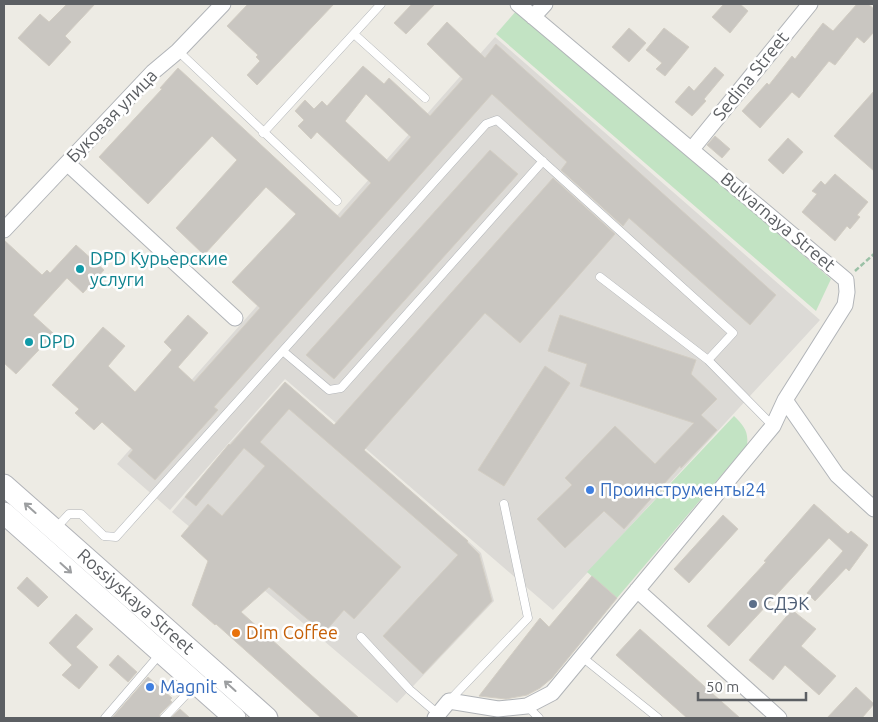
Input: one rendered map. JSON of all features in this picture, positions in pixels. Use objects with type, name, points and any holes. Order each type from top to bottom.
[{"type":"main road","name":"Rossiyskaya Street","points":[[4,485],[267,718]]},
{"type":"main road","name":"Rossiyskaya Street","points":[[4,513],[235,718]]},
{"type":"street","name":"Буковая улица","points":[[4,230],[153,72],[178,51],[223,4]]},
{"type":"street","name":"Bulvarnaya Street","points":[[518,4],[846,280],[847,292],[845,305],[785,400],[773,426],[552,693],[527,706]]},
{"type":"street","points":[[533,17],[545,4]]},
{"type":"street","name":"Sedina Street","points":[[692,149],[810,4]]},
{"type":"street","points":[[67,163],[235,318]]},
{"type":"street","points":[[785,400],[837,475],[874,509]]},
{"type":"street","points":[[637,590],[779,718]]},
{"type":"street","points":[[436,716],[449,701],[498,709],[527,706]]},
{"type":"lane","points":[[264,133],[381,4]]},
{"type":"lane","points":[[354,34],[425,98]]},
{"type":"lane","points":[[178,51],[337,201]]},
{"type":"lane","points":[[54,530],[69,514],[81,514],[104,536],[116,537],[284,352],[486,124],[497,120],[733,333],[708,360]]},
{"type":"lane","points":[[284,352],[329,390],[341,388],[543,161]]},
{"type":"lane","points":[[600,278],[708,360],[773,426]]},
{"type":"lane","points":[[449,701],[528,618],[504,504]]},
{"type":"lane","points":[[361,636],[436,716]]},
{"type":"lane","points":[[105,718],[162,653]]},
{"type":"lane","points":[[582,657],[658,718]]},
{"type":"lane","points":[[164,718],[196,683]]},
{"type":"lane","points":[[527,706],[539,718]]},
{"type":"path","points":[[846,280],[874,254]]},
{"type":"shaded area","points":[[495,37],[820,320],[553,610],[285,379],[170,510],[117,464]]},
{"type":"shaded area","points":[[285,382],[481,553],[494,601],[397,703],[172,512],[229,444]]},
{"type":"green space","points":[[517,10],[831,279],[816,311],[496,34]]},
{"type":"green space","points":[[734,416],[745,429],[747,445],[617,598],[587,572]]},
{"type":"building","points":[[67,4],[95,4],[65,36],[71,42],[49,66],[18,38],[40,14],[49,22]]},
{"type":"building","points":[[248,4],[334,4],[257,85],[247,75],[260,61],[256,57],[258,55],[227,26]]},
{"type":"building","points":[[412,4],[435,4],[406,34],[394,23]]},
{"type":"building","points":[[724,4],[740,4],[748,11],[730,33],[712,17]]},
{"type":"building","points":[[857,4],[868,4],[874,9],[874,32],[864,43],[857,37],[835,65],[829,61],[799,98],[792,92],[760,128],[742,111],[767,83],[769,85],[792,56],[795,59],[823,23],[833,31]]},
{"type":"building","points":[[447,22],[485,58],[496,44],[776,295],[750,325],[629,218],[623,226],[561,170],[567,162],[492,94],[214,407],[218,410],[155,480],[128,456],[133,450],[102,422],[94,430],[75,413],[79,409],[52,385],[103,327],[125,346],[108,366],[135,392],[172,350],[164,342],[188,315],[208,333],[178,367],[194,382],[260,308],[232,282],[296,214],[266,187],[204,255],[176,228],[237,160],[212,136],[148,204],[99,157],[162,89],[160,88],[178,68],[340,218],[371,183],[317,132],[311,139],[298,126],[304,120],[295,111],[305,100],[314,109],[322,101],[327,106],[363,66],[384,84],[389,78],[430,116],[463,79],[427,44]],"holes":[[[366,94],[411,137],[389,162],[345,121]]]},
{"type":"building","points":[[629,28],[646,43],[629,62],[612,47]]},
{"type":"building","points":[[664,28],[689,47],[665,76],[656,69],[662,63],[646,50]]},
{"type":"building","points":[[715,67],[724,75],[704,99],[706,101],[692,116],[675,102],[689,86],[694,91]]},
{"type":"building","points":[[874,91],[874,171],[834,136]]},
{"type":"building","points":[[715,136],[730,149],[722,158],[707,145]]},
{"type":"building","points":[[788,138],[803,152],[783,174],[768,160]]},
{"type":"building","points":[[490,150],[518,174],[334,379],[306,355]]},
{"type":"building","points":[[835,174],[868,202],[857,215],[860,217],[850,229],[847,226],[835,241],[802,212],[817,194],[812,191],[821,181],[825,185]]},
{"type":"building","points":[[553,178],[615,234],[520,343],[485,313],[364,450],[468,541],[479,554],[492,601],[423,674],[383,636],[458,555],[289,409],[260,442],[401,567],[354,619],[344,610],[324,633],[269,587],[241,612],[359,718],[321,718],[216,624],[192,605],[208,561],[181,536],[208,504],[222,516],[265,466],[244,448],[196,506],[185,497],[229,444],[285,382],[334,425]]},
{"type":"building","points":[[4,240],[42,275],[47,270],[50,273],[76,245],[104,270],[83,293],[67,278],[33,315],[54,334],[16,374],[4,363]]},
{"type":"building","points":[[560,315],[696,360],[691,374],[717,399],[701,415],[717,430],[681,468],[680,466],[624,529],[604,511],[565,548],[537,519],[572,485],[565,478],[615,426],[655,464],[694,423],[580,386],[587,364],[548,351]]},
{"type":"building","points":[[545,366],[570,383],[504,486],[478,470]]},
{"type":"building","points":[[814,504],[848,534],[851,531],[868,545],[849,571],[846,568],[815,601],[807,593],[843,551],[829,538],[729,646],[707,626],[766,562],[764,561]]},
{"type":"building","points":[[723,515],[738,529],[689,583],[674,569]]},
{"type":"building","points":[[592,576],[617,598],[552,678],[540,688],[527,695],[506,699],[479,696],[540,618],[549,627]]},
{"type":"building","points":[[27,577],[48,597],[38,607],[17,588]]},
{"type":"building","points":[[792,610],[816,629],[801,646],[836,676],[819,695],[785,665],[773,680],[749,660]]},
{"type":"building","points":[[76,614],[93,629],[76,647],[98,667],[79,689],[62,675],[72,665],[49,643]]},
{"type":"building","points":[[640,629],[740,718],[687,718],[616,655]]},
{"type":"building","points":[[118,655],[137,672],[128,682],[109,665]]},
{"type":"building","name":"Magnit","points":[[148,677],[172,698],[170,700],[172,702],[160,714],[159,718],[112,718]]},
{"type":"building","points":[[856,687],[874,704],[862,718],[827,718]]},
{"type":"building","points":[[180,709],[190,718],[171,718]]},
{"type":"place","name":"DPD Курьерские услуги","points":[[80,269]]},
{"type":"place","name":"DPD","points":[[29,342]]},
{"type":"place","name":"Проинструменты24","points":[[590,490]]},
{"type":"place","name":"СДЭК","points":[[753,604]]},
{"type":"place","name":"Dim Coffee","points":[[236,633]]},
{"type":"place","name":"Magnit","points":[[150,687]]}]
